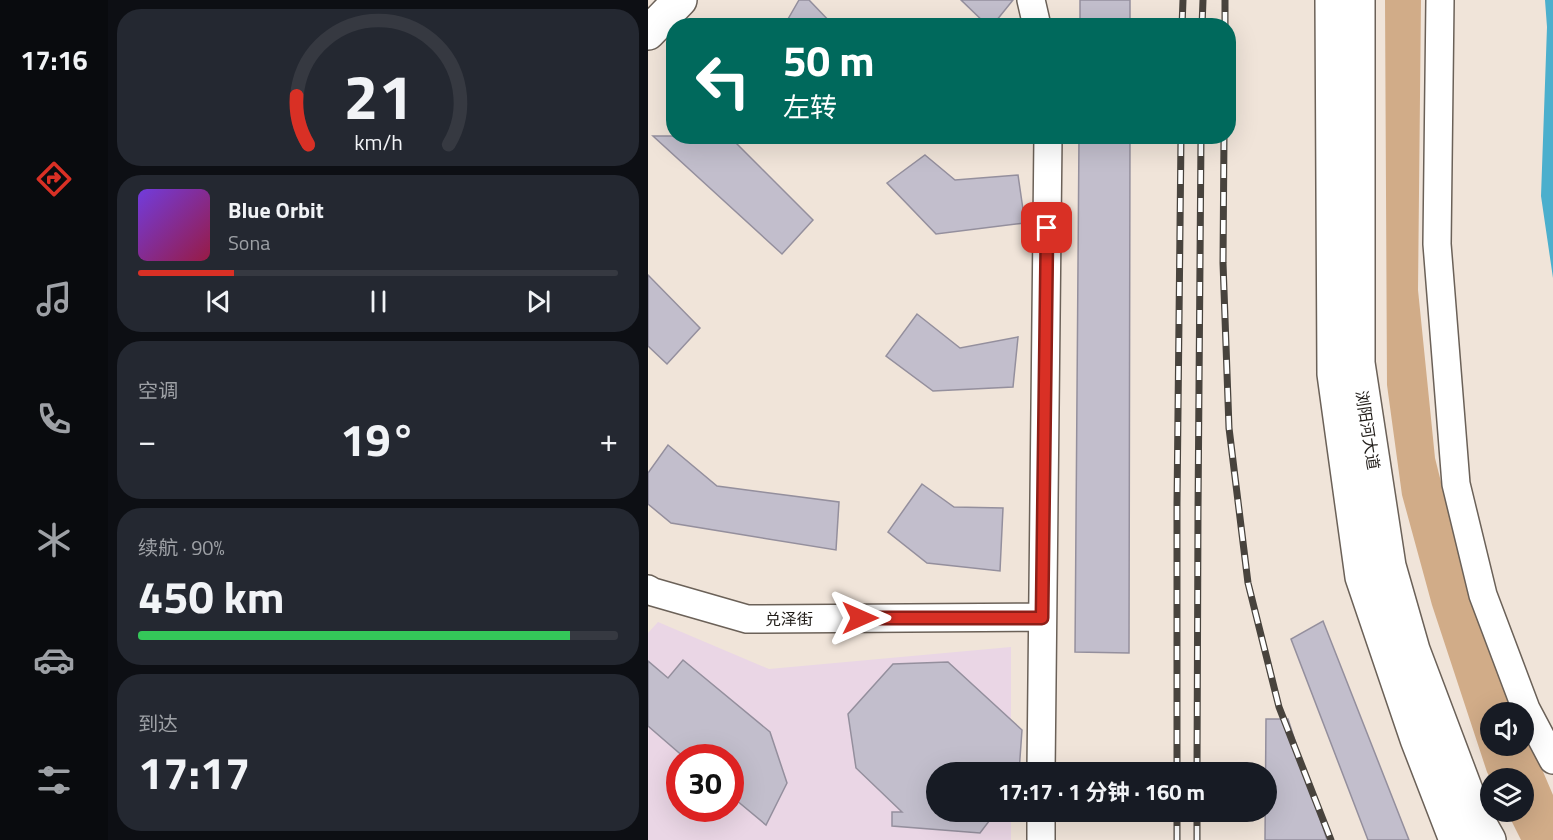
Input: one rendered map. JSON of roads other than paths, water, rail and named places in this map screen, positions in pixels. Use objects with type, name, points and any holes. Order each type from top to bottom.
[{"type":"main road","points":[[648,33],[680,0]]},
{"type":"main road","name":"浏阳河大道","points":[[1332,0],[1334,374],[1362,577],[1417,739],[1456,840]]},
{"type":"main road","name":"浏阳河大道","points":[[1358,0],[1358,363],[1389,566],[1413,650],[1476,817],[1489,840]]},
{"type":"street","points":[[1031,0],[1035,18]]},
{"type":"street","points":[[1440,0],[1437,244],[1456,484],[1483,595],[1526,709],[1553,760]]},
{"type":"street","points":[[1041,762],[1048,144]]},
{"type":"street","name":"兑泽街","points":[[648,589],[747,619],[1042,618]]},
{"type":"street","points":[[1041,822],[1041,840]]},
{"type":"water","points":[[1545,0],[1553,0],[1553,278],[1541,196],[1547,27]]},
{"type":"railway","points":[[1182,18],[1183,0]]},
{"type":"railway","points":[[1202,18],[1203,0]]},
{"type":"railway","points":[[1225,0],[1225,18]]},
{"type":"railway","points":[[1177,762],[1181,144]]},
{"type":"railway","points":[[1197,762],[1201,144]]},
{"type":"railway","points":[[1224,144],[1223,263],[1229,428],[1248,583],[1279,707],[1331,840]]},
{"type":"railway","points":[[1177,822],[1177,840]]},
{"type":"railway","points":[[1197,822],[1197,840]]}]
